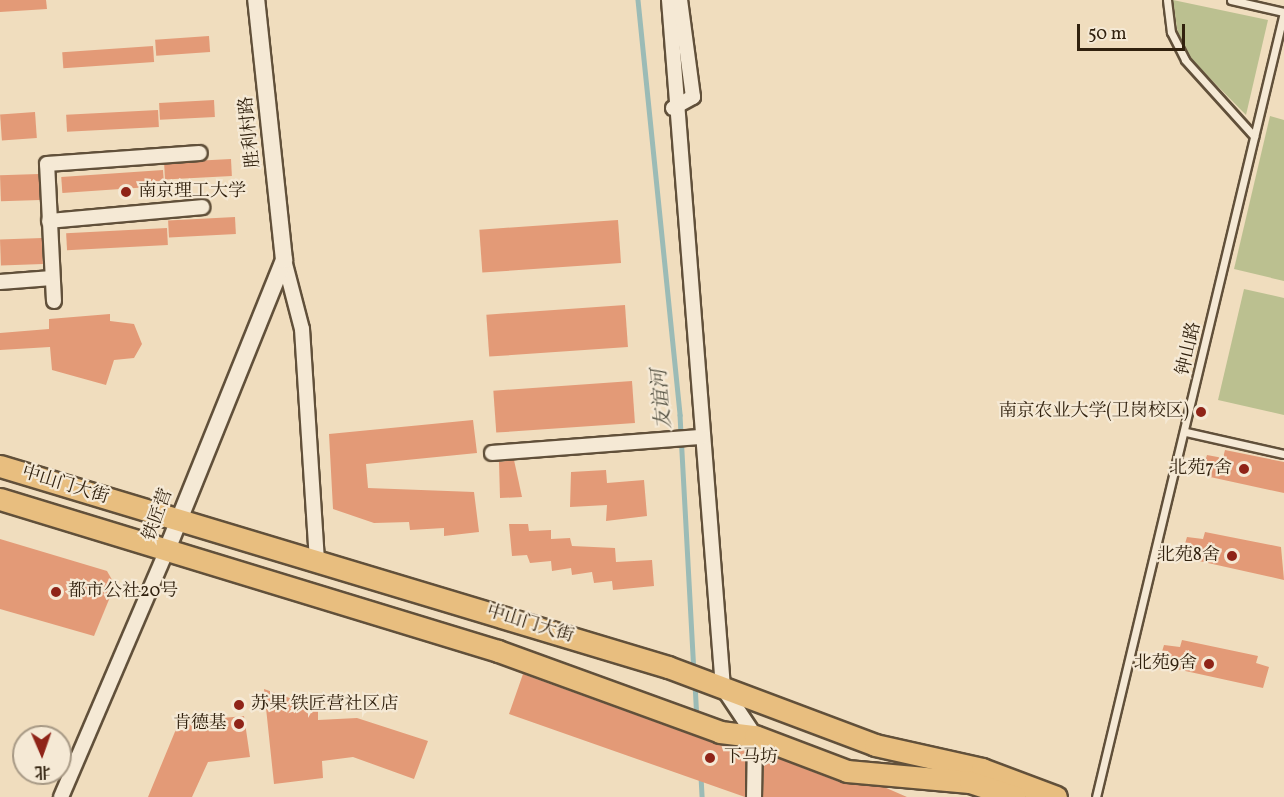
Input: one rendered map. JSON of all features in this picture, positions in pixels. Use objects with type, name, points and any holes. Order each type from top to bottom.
[{"type":"main road","name":"中山门大街","points":[[0,466],[176,521],[317,559],[669,667],[875,745],[982,769],[1056,797]]},
{"type":"main road","name":"中山门大街","points":[[0,499],[166,552],[498,651],[720,732],[755,736],[846,771],[970,782],[1015,797]]},
{"type":"street","name":"胜利村路","points":[[256,0],[284,260]]},
{"type":"street","points":[[669,0],[673,108],[696,437],[723,688],[755,736],[754,797]]},
{"type":"street","points":[[673,108],[693,97],[680,0]]},
{"type":"street","points":[[54,300],[47,164],[200,153]]},
{"type":"street","points":[[49,221],[202,207]]},
{"type":"street","name":"铁匠营","points":[[72,773],[166,552],[176,521],[284,260]]},
{"type":"street","points":[[284,260],[302,329],[317,559]]},
{"type":"street","points":[[0,282],[52,278]]},
{"type":"street","points":[[492,453],[696,437]]},
{"type":"lane","points":[[1167,0],[1171,32],[1185,60],[1254,136]]},
{"type":"lane","points":[[1231,0],[1284,12]]},
{"type":"lane","name":"钟山路","points":[[1096,797],[1284,12]]},
{"type":"lane","points":[[1185,432],[1284,454]]},
{"type":"green space","points":[[1173,0],[1268,20],[1246,115],[1191,59],[1178,35]]},
{"type":"green space","points":[[1270,116],[1284,120],[1284,281],[1234,269]]},
{"type":"green space","points":[[1244,289],[1284,298],[1284,415],[1218,400]]},
{"type":"building","points":[[0,0],[46,0],[47,9],[0,12]]},
{"type":"building","points":[[209,36],[210,52],[156,56],[155,40]]},
{"type":"building","points":[[153,46],[154,62],[63,68],[62,52]]},
{"type":"building","points":[[214,100],[215,117],[160,120],[159,103]]},
{"type":"building","points":[[158,110],[159,127],[67,132],[66,115]]},
{"type":"building","points":[[35,112],[37,138],[2,140],[0,114]]},
{"type":"building","points":[[231,159],[232,176],[165,179],[164,163]]},
{"type":"building","points":[[163,170],[164,186],[62,193],[61,177]]},
{"type":"building","points":[[39,174],[40,200],[1,201],[0,175]]},
{"type":"building","points":[[235,217],[236,234],[169,237],[168,221]]},
{"type":"building","points":[[618,220],[621,263],[482,273],[479,230]]},
{"type":"building","points":[[167,228],[168,245],[67,250],[66,233]]},
{"type":"building","points":[[42,238],[43,264],[1,265],[0,239]]},
{"type":"building","points":[[625,305],[628,347],[489,357],[486,315]]},
{"type":"building","points":[[110,314],[110,321],[134,324],[142,344],[134,358],[114,360],[106,385],[52,370],[50,347],[0,350],[0,333],[49,329],[49,319]]},
{"type":"building","points":[[632,381],[635,423],[496,433],[493,391]]},
{"type":"building","points":[[473,420],[477,453],[366,464],[368,488],[474,492],[479,532],[444,536],[444,528],[410,530],[409,522],[374,523],[333,509],[329,434]]},
{"type":"building","name":"北苑7舍","points":[[1225,450],[1284,462],[1284,493],[1201,475],[1207,455],[1223,458]]},
{"type":"building","points":[[514,460],[522,497],[500,498],[499,462]]},
{"type":"building","points":[[606,470],[607,483],[644,480],[647,516],[606,521],[607,505],[570,507],[571,472]]},
{"type":"building","points":[[509,524],[528,524],[529,531],[551,530],[551,539],[570,538],[572,546],[615,548],[616,562],[652,560],[654,586],[613,590],[612,581],[594,583],[592,572],[572,575],[571,568],[552,571],[551,561],[530,563],[527,555],[512,556]]},
{"type":"building","name":"北苑8舍","points":[[1205,532],[1281,547],[1284,580],[1181,557],[1187,537],[1203,539]]},
{"type":"building","name":"都市公社20号","points":[[0,539],[107,571],[115,585],[94,636],[0,609]]},
{"type":"building","name":"北苑9舍","points":[[1182,640],[1258,656],[1256,663],[1269,667],[1263,688],[1158,665],[1164,645],[1180,647]]},
{"type":"building","points":[[523,674],[716,744],[746,748],[745,797],[509,714]]},
{"type":"building","points":[[264,689],[318,708],[318,720],[357,718],[428,741],[414,779],[353,757],[322,761],[323,778],[274,784]]},
{"type":"building","points":[[244,716],[250,757],[208,762],[192,797],[148,797],[179,722]]},
{"type":"building","points":[[764,753],[842,783],[884,787],[907,797],[763,797]]},
{"type":"waterway","name":"友谊河","points":[[638,0],[680,415],[694,672]]},
{"type":"waterway","name":"友谊河","points":[[695,683],[697,716]]},
{"type":"waterway","name":"友谊河","points":[[701,776],[702,797]]},
{"type":"place","name":"南京理工大学","points":[[126,192]]},
{"type":"place","name":"南京农业大学(卫岗校区)","points":[[1201,412]]},
{"type":"place","name":"北苑7舍","points":[[1244,469]]},
{"type":"place","name":"北苑8舍","points":[[1232,556]]},
{"type":"place","name":"都市公社20号","points":[[56,592]]},
{"type":"place","name":"北苑9舍","points":[[1209,664]]},
{"type":"place","name":"苏果 铁匠营社区店","points":[[239,705]]},
{"type":"place","name":"肯德基","points":[[239,724]]},
{"type":"place","name":"下马坊","points":[[710,758]]}]
